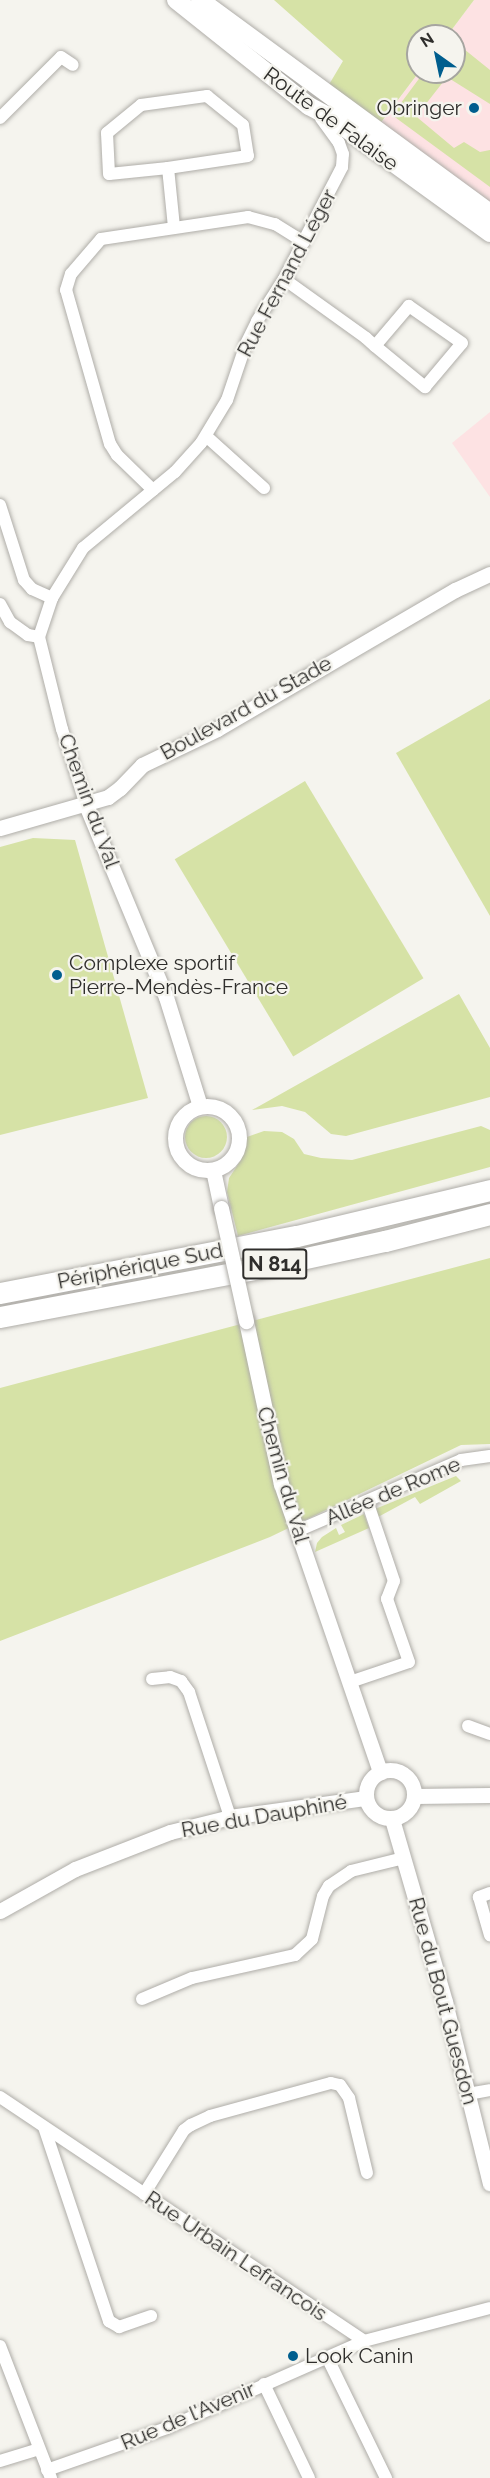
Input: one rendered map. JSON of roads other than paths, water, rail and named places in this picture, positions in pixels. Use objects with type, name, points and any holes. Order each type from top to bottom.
[{"type":"highway","name":"Périphérique Sud","points":[[0,1293],[297,1236],[490,1190]]},
{"type":"highway","name":"Périphérique Sud","points":[[0,1317],[327,1253],[490,1214]]},
{"type":"highway","name":"N 814","points":[[0,1328],[58,1306]]},
{"type":"main road","name":"Route de Falaise","points":[[176,0],[309,106],[330,117],[490,233]]},
{"type":"main road","name":"Route de Falaise","points":[[200,0],[490,213]]},
{"type":"street","points":[[0,117],[61,57],[73,65]]},
{"type":"street","points":[[207,96],[243,125],[248,156],[168,168],[109,174],[106,133],[141,105],[207,96]]},
{"type":"street","name":"Rue Fernand Léger","points":[[52,598],[83,549],[175,472],[206,435],[227,400],[246,344],[257,321],[284,279],[339,175],[343,159],[339,142],[331,129],[309,106]]},
{"type":"street","points":[[168,168],[174,227]]},
{"type":"street","points":[[153,490],[117,455],[110,444],[66,290],[71,274],[101,239],[174,227],[248,217],[276,224],[304,242]]},
{"type":"street","points":[[284,279],[375,346],[425,387],[462,343],[409,306],[375,346]]},
{"type":"street","points":[[206,435],[264,488]]},
{"type":"street","points":[[0,505],[24,580],[32,589],[52,598],[39,637],[28,635],[10,622],[0,604]]},
{"type":"street","name":"Boulevard du Stade","points":[[0,828],[86,805],[114,793],[142,765],[217,729],[455,590],[490,574]]},
{"type":"street","name":"Chemin du Val","points":[[39,637],[62,729],[86,805],[166,997],[200,1106]]},
{"type":"street","points":[[200,1106],[215,1107],[227,1113],[237,1126],[239,1139],[236,1153],[225,1165],[213,1170],[191,1167],[177,1153],[174,1141],[177,1124],[189,1111],[200,1106]]},
{"type":"street","name":"Chemin du Val","points":[[213,1170],[281,1484],[380,1772]]},
{"type":"street","name":"Allée de Rome","points":[[297,1531],[462,1460],[490,1456]]},
{"type":"street","points":[[350,1682],[409,1662],[387,1599],[394,1581],[367,1501]]},
{"type":"street","points":[[152,1679],[170,1677],[181,1681],[189,1692],[230,1817]]},
{"type":"street","points":[[468,1726],[490,1734]]},
{"type":"street","points":[[396,1770],[403,1773],[414,1786],[415,1796],[405,1814],[392,1819],[374,1813],[366,1798],[369,1782],[380,1772],[396,1770]]},
{"type":"street","points":[[415,1796],[490,1795]]},
{"type":"street","name":"Rue du Dauphiné","points":[[0,1911],[34,1891],[107,1855],[170,1832],[230,1817],[366,1798]]},
{"type":"street","name":"Rue du Bout Guesdon","points":[[392,1819],[468,2094],[490,2184]]},
{"type":"street","points":[[142,1999],[192,1978],[295,1955],[312,1939],[323,1896],[335,1881],[360,1869],[404,1858]]},
{"type":"street","points":[[490,1893],[479,1897],[490,1935]]},
{"type":"street","points":[[144,2194],[190,2124],[200,2119],[331,2083],[340,2085],[349,2098],[367,2173]]},
{"type":"street","points":[[468,2094],[490,2090]]},
{"type":"street","name":"Rue Urbain Lefrancois","points":[[0,2097],[364,2341]]},
{"type":"street","points":[[44,2127],[109,2321],[119,2327],[151,2316]]},
{"type":"street","points":[[364,2341],[490,2308]]},
{"type":"street","name":"Rue de l'Avenir","points":[[49,2474],[167,2428],[364,2341]]},
{"type":"street","points":[[0,2346],[49,2474]]},
{"type":"street","points":[[327,2357],[386,2478]]},
{"type":"street","points":[[264,2384],[309,2478]]},
{"type":"street","points":[[0,2461],[39,2449]]},
{"type":"place","name":"Obringer","points":[[474,108]]},
{"type":"place","name":"Complexe sportif Pierre-Mendès-France","points":[[57,975]]},
{"type":"place","name":"Look Canin","points":[[293,2356]]}]
